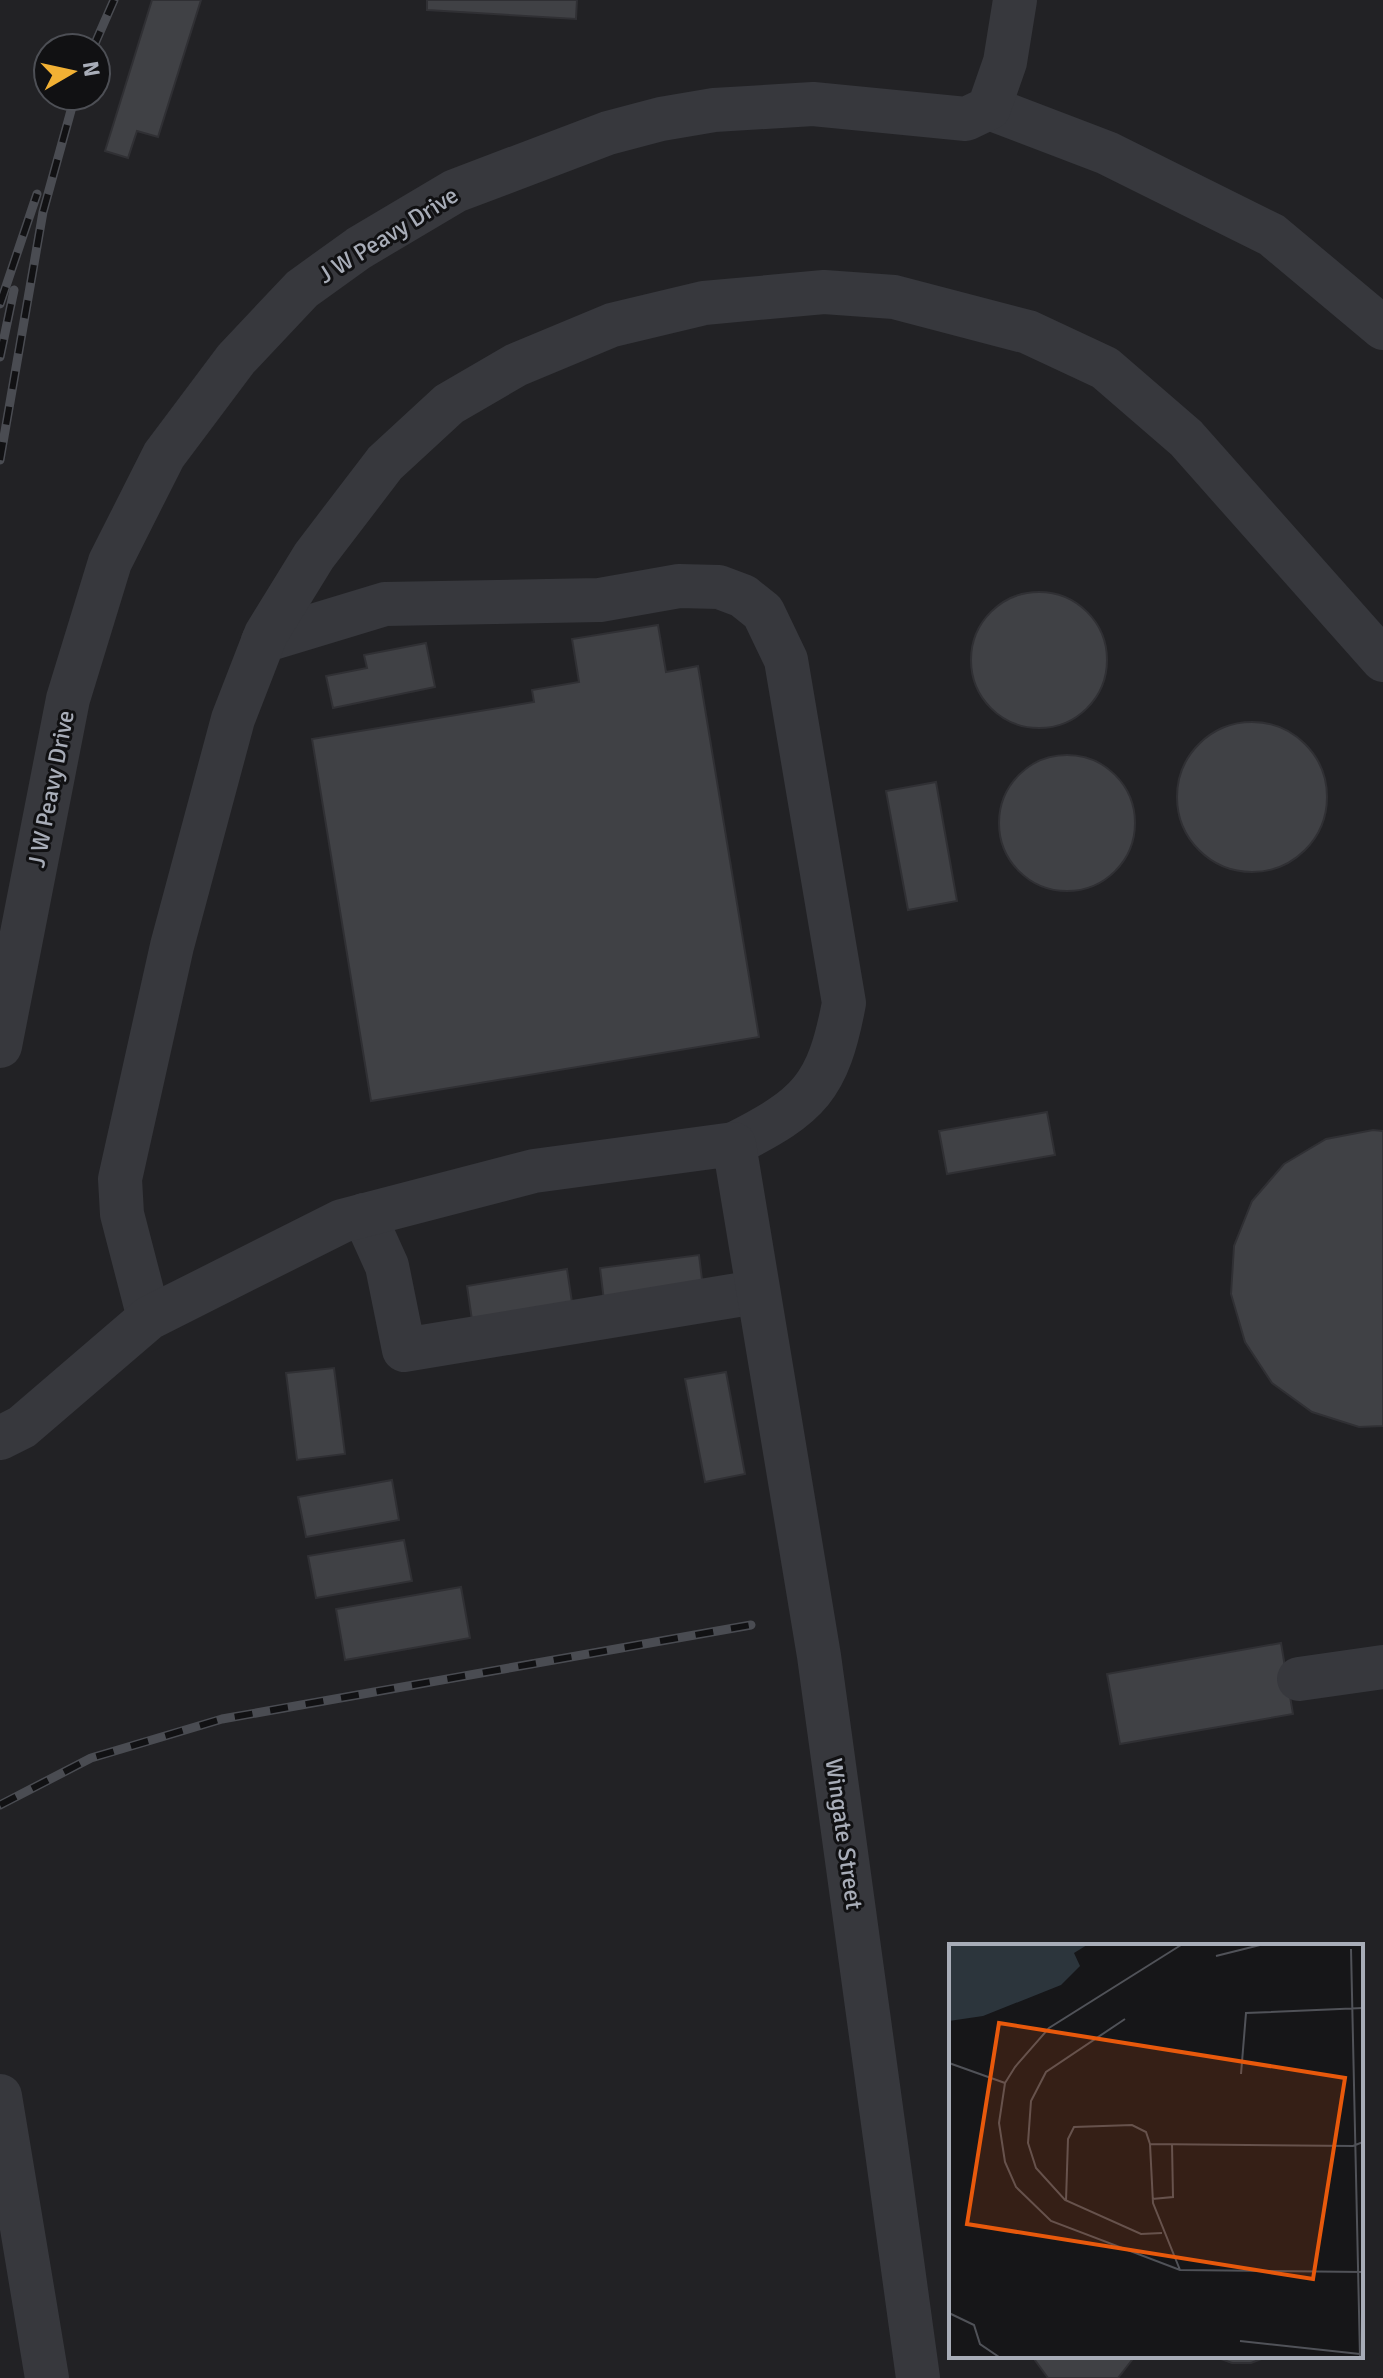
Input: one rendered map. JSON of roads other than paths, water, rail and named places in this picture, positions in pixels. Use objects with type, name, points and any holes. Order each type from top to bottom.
[{"type":"street","points":[[1015,0],[1005,62],[989,108],[1107,153],[1272,235],[1383,328]]},
{"type":"street","name":"J W Peavy Drive","points":[[0,1046],[68,699],[110,562],[164,455],[236,359],[302,289],[359,248],[455,191],[608,133],[714,110],[813,104],[966,119],[989,108]]},
{"type":"street","points":[[149,1318],[122,1214],[120,1179],[176,931],[233,719],[263,641],[314,556],[385,463],[449,404],[516,365],[612,325],[704,303],[824,292],[894,297],[1028,332],[1105,368],[1186,438],[1383,660]]},
{"type":"street","points":[[0,1438],[22,1427],[149,1318],[342,1221],[534,1171],[734,1144],[782,1120],[805,1102],[824,1072],[837,1039],[844,1003],[786,660],[763,612],[743,596],[719,587],[679,586],[600,600],[385,604],[263,641]]},
{"type":"street","name":"Wingate Street","points":[[734,1144],[756,1292],[819,1656],[918,2378]]},
{"type":"street","points":[[364,1215],[387,1266],[404,1350],[756,1292]]},
{"type":"street","points":[[1299,1679],[1383,1667]]},
{"type":"street","points":[[0,2096],[47,2378]]},
{"type":"railway","points":[[100,32],[114,0]]},
{"type":"railway","points":[[0,460],[43,212],[71,112]]},
{"type":"railway","points":[[0,304],[37,194]]},
{"type":"railway","points":[[0,357],[14,290]]},
{"type":"railway","points":[[0,1805],[91,1758],[222,1719],[751,1625]]}]
